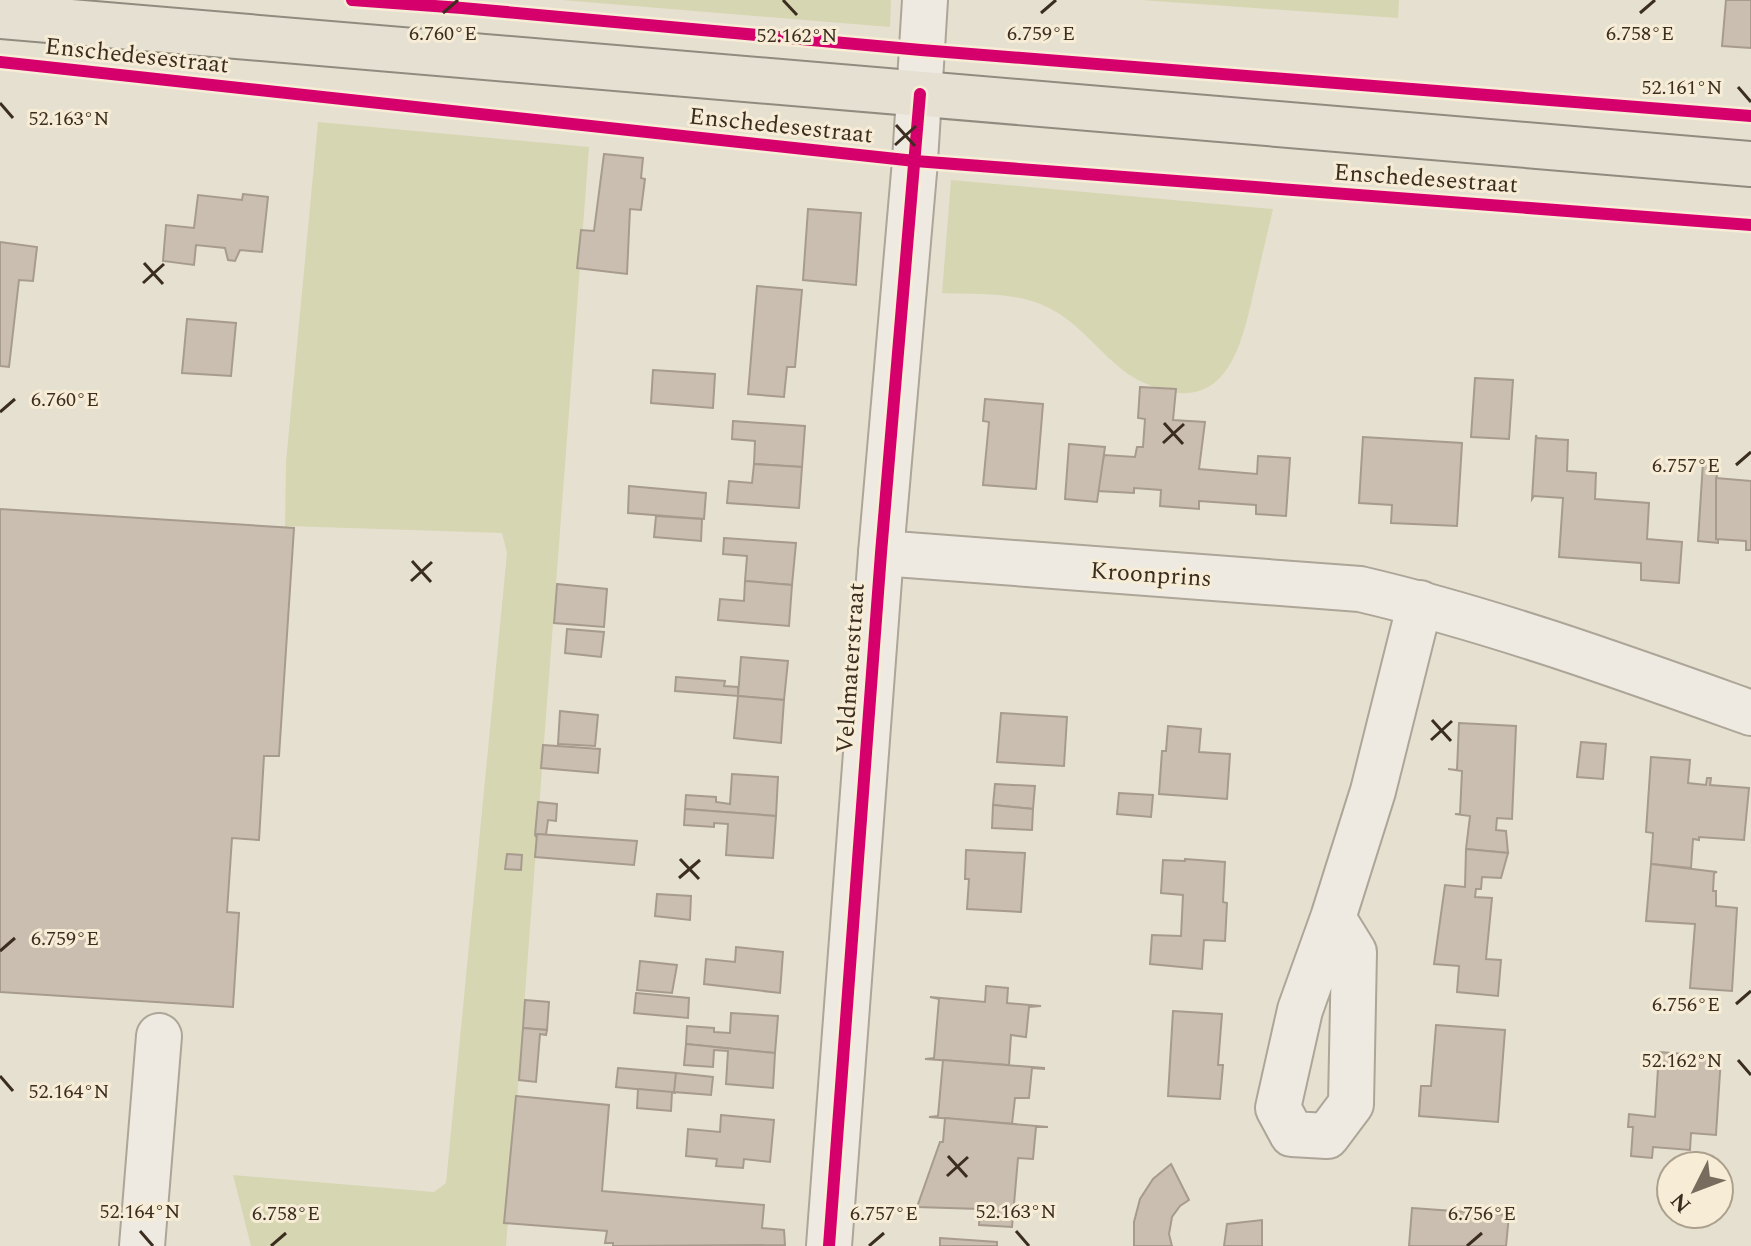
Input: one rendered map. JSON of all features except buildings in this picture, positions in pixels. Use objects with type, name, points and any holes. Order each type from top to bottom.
[{"type":"main road","name":"Enschedesestraat","points":[[0,16],[1751,164]]},
{"type":"street","name":"Veldmaterstraat","points":[[829,1246],[925,0]]},
{"type":"street","name":"Kroonprins","points":[[881,553],[1360,589],[1420,603],[1580,652],[1751,713]]},
{"type":"street","points":[[1333,918],[1373,791],[1420,603]]},
{"type":"street","points":[[142,1246],[159,1036]]},
{"type":"green space","points":[[562,0],[891,0],[890,27]]},
{"type":"green space","points":[[1141,0],[1399,0],[1398,18]]},
{"type":"green space","points":[[318,122],[589,147],[506,1246],[251,1246],[233,1175],[434,1192],[446,1183],[507,553],[502,533],[288,526],[285,529],[286,462]]},
{"type":"green space","points":[[951,180],[1273,209],[1246,324],[1231,362],[1221,377],[1207,388],[1189,393],[1167,391],[1128,374],[1071,322],[1049,308],[1010,296],[942,293]]},
{"type":"cycle path","points":[[352,0],[921,50],[1751,116]]},
{"type":"cycle path","points":[[0,62],[915,161],[1751,225]]},
{"type":"cycle path","points":[[829,1246],[881,553],[920,94]]}]
